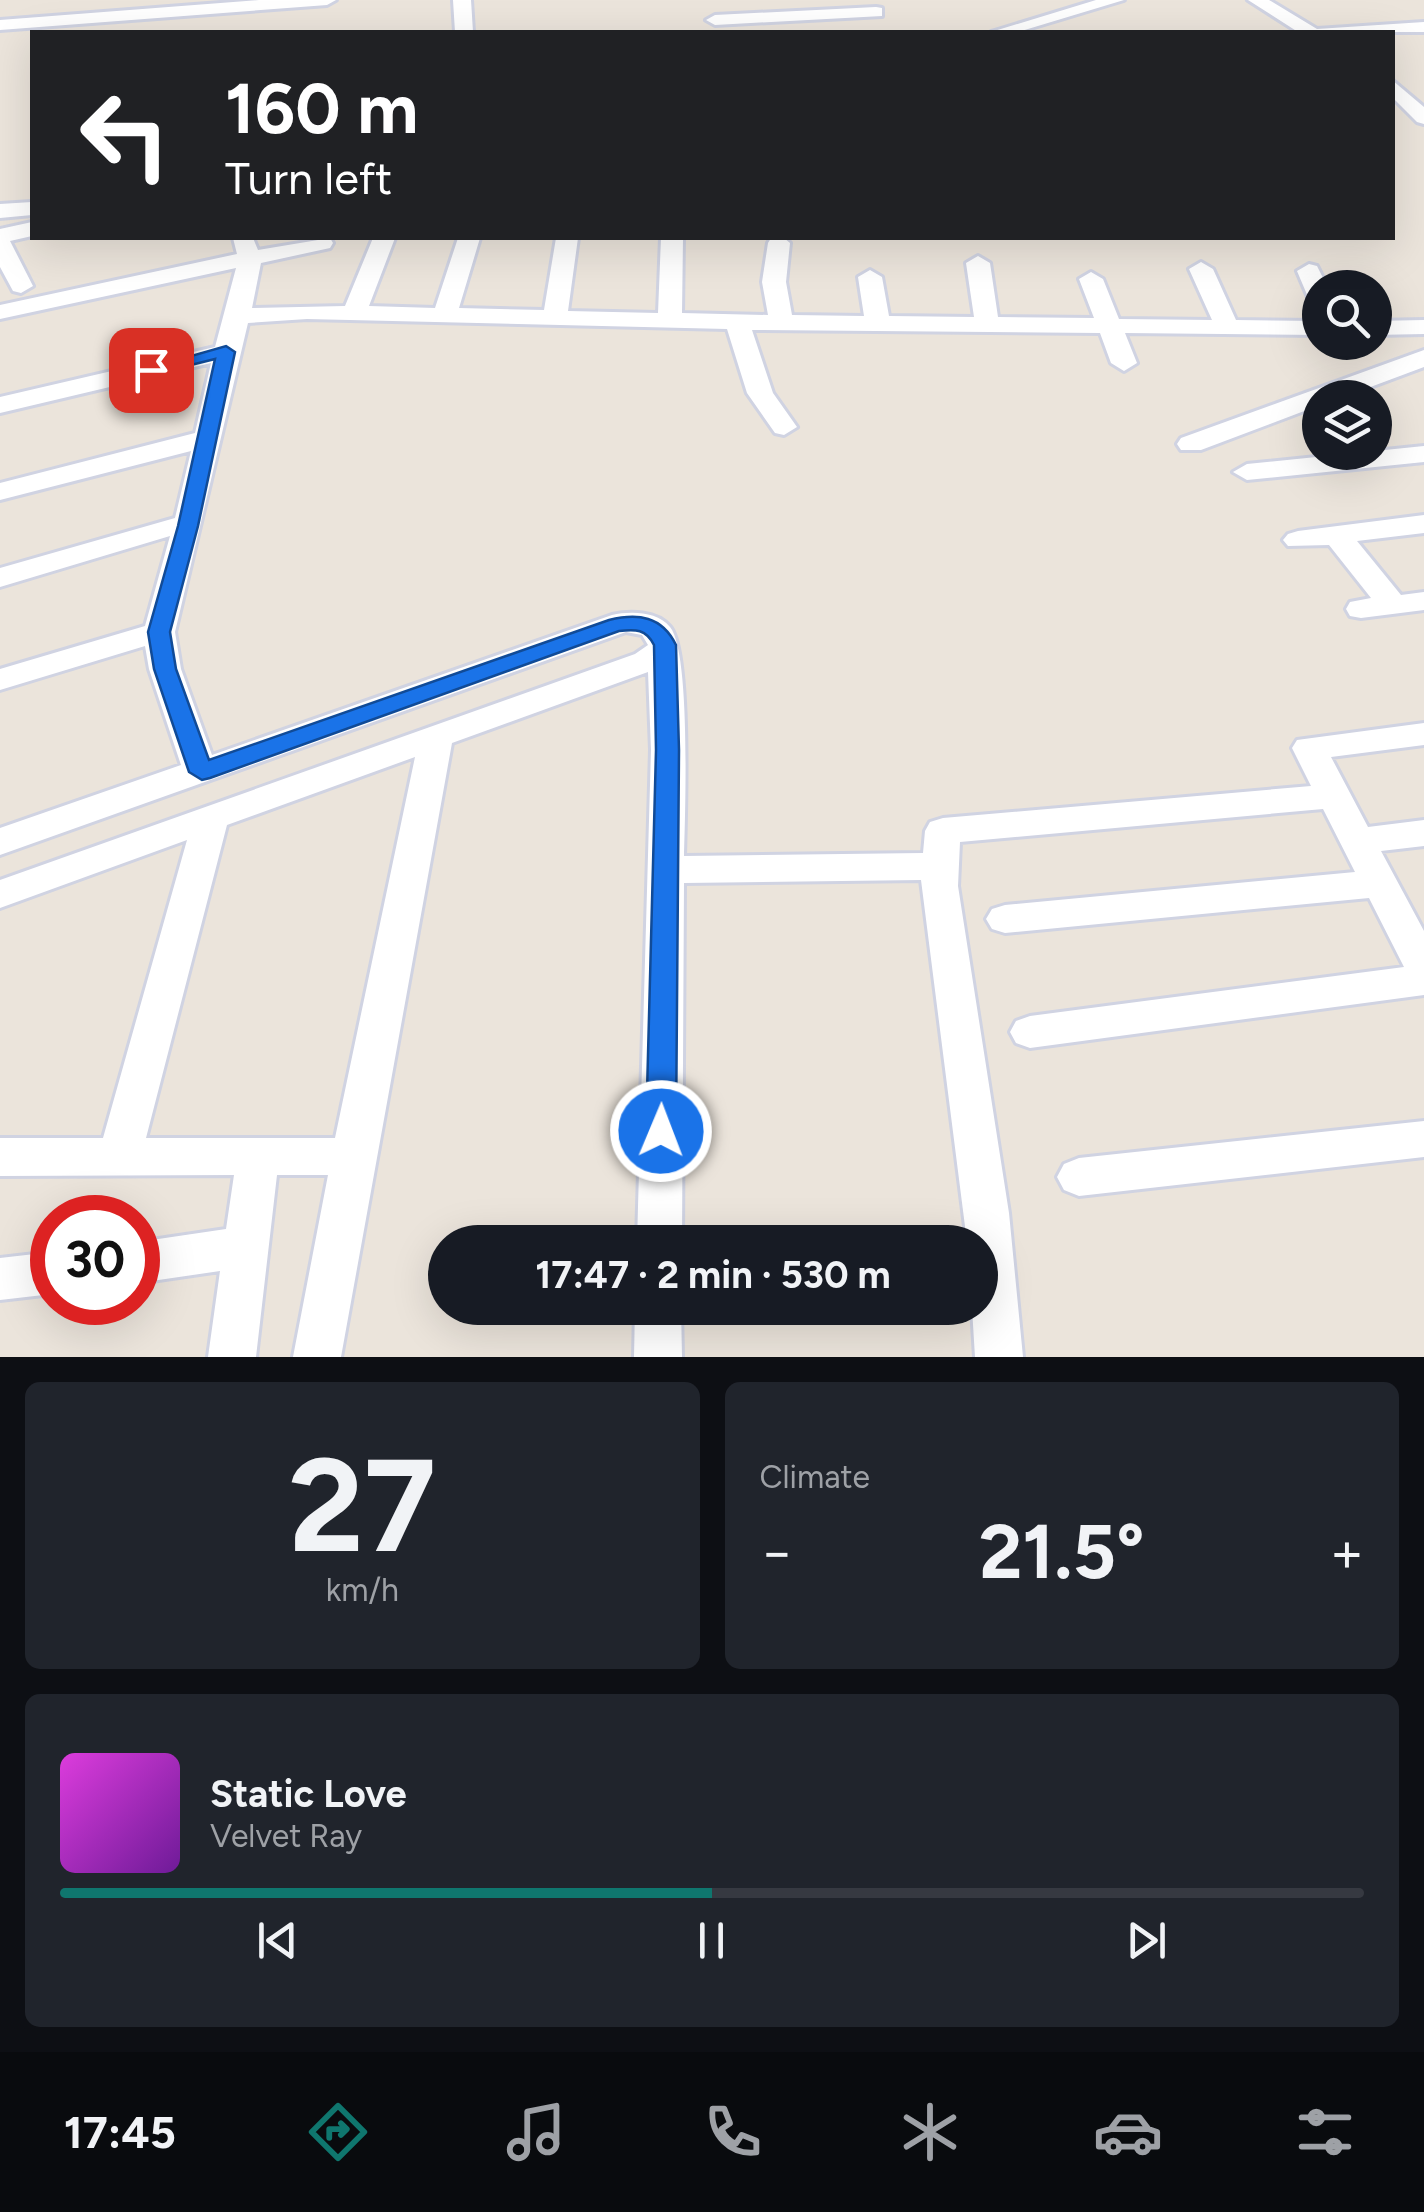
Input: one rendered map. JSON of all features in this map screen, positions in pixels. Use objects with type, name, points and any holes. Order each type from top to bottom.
[{"type":"street","points":[[0,25],[197,6],[327,0]]},
{"type":"street","points":[[462,0],[464,30]]},
{"type":"street","points":[[1007,30],[1115,0]]},
{"type":"street","points":[[1257,0],[1307,30]]},
{"type":"street","points":[[716,20],[876,12]]},
{"type":"street","points":[[1364,30],[1424,27]]},
{"type":"street","points":[[1397,93],[1424,118]]},
{"type":"street","points":[[0,211],[30,209]]},
{"type":"street","points":[[0,236],[30,229]]},
{"type":"street","points":[[354,313],[383,240]]},
{"type":"street","points":[[444,316],[468,240]]},
{"type":"street","points":[[555,318],[567,240]]},
{"type":"street","points":[[670,321],[672,240]]},
{"type":"street","points":[[0,244],[11,288],[247,245],[322,243]]},
{"type":"street","points":[[779,244],[774,282],[781,322]]},
{"type":"street","points":[[0,312],[247,245]]},
{"type":"street","points":[[202,772],[165,669],[159,632],[238,316],[247,245]]},
{"type":"street","points":[[978,262],[987,324]]},
{"type":"street","points":[[1201,270],[1227,326]]},
{"type":"street","points":[[870,278],[878,324]]},
{"type":"street","points":[[1091,279],[1124,363]]},
{"type":"street","points":[[238,316],[354,313],[670,321],[1302,328]]},
{"type":"street","points":[[736,322],[747,343],[760,393],[784,427]]},
{"type":"street","points":[[1392,328],[1424,327]]},
{"type":"street","points":[[0,406],[226,352]]},
{"type":"street","points":[[1191,444],[1424,358]]},
{"type":"street","points":[[0,492],[206,438]]},
{"type":"street","points":[[1247,472],[1424,454]]},
{"type":"street","points":[[1298,540],[1424,524]]},
{"type":"street","points":[[0,578],[170,527],[188,526]]},
{"type":"street","points":[[1336,536],[1408,603]]},
{"type":"street","points":[[1361,609],[1408,603]]},
{"type":"street","points":[[0,842],[623,622],[640,622],[658,631],[665,645],[668,750],[660,1225]]},
{"type":"street","points":[[0,680],[159,632]]},
{"type":"street","points":[[0,894],[663,654]]},
{"type":"street","points":[[1424,734],[1310,748],[1424,968]]},
{"type":"street","points":[[318,1357],[353,1156],[436,736]]},
{"type":"street","points":[[998,1357],[987,1213],[938,886],[943,831],[1334,796]]},
{"type":"street","points":[[120,1156],[212,816]]},
{"type":"street","points":[[1358,841],[1424,833]]},
{"type":"street","points":[[666,870],[940,866]]},
{"type":"street","points":[[1005,919],[1381,884]]},
{"type":"street","points":[[1030,1032],[1424,980]]},
{"type":"street","points":[[1079,1177],[1424,1139]]},
{"type":"street","points":[[232,1357],[258,1156]]},
{"type":"street","points":[[0,1157],[353,1156]]},
{"type":"street","points":[[160,1259],[246,1247]]},
{"type":"street","points":[[0,1279],[30,1275]]},
{"type":"street","points":[[658,1325],[658,1357]]},
{"type":"route","points":[[151,370],[226,352],[188,526],[159,632],[165,669],[202,772],[616,624],[640,622],[658,631],[665,645],[668,750],[661,1131]]}]
